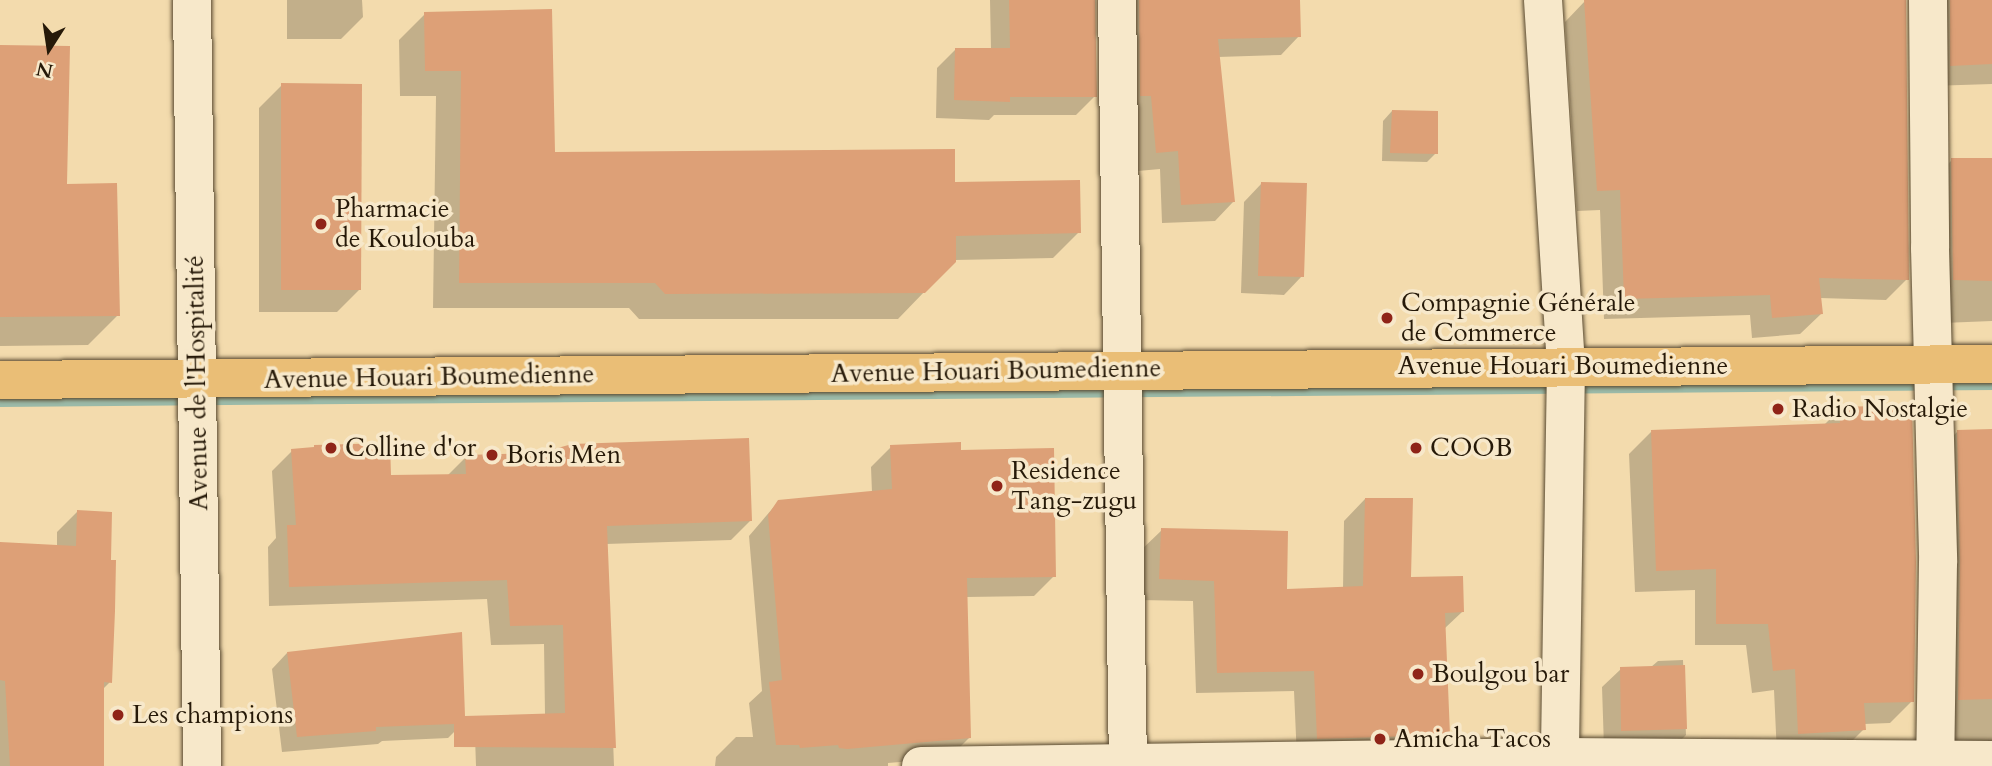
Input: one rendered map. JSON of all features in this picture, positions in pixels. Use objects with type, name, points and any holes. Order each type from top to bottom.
[{"type":"main road","name":"Avenue Houari Boumedienne","points":[[0,380],[1992,364]]},
{"type":"street","name":"Avenue de l'Hospitalité","points":[[192,0],[202,766]]},
{"type":"street","points":[[1117,0],[1128,765]]},
{"type":"street","points":[[1543,0],[1566,366],[1560,762]]},
{"type":"street","points":[[1928,0],[1938,562],[1935,763]]},
{"type":"street","points":[[921,766],[1560,762],[1935,763],[1992,760]]},
{"type":"building","points":[[1009,0],[1095,0],[1097,97],[1010,97],[1010,102],[954,100],[955,48],[1010,48]]},
{"type":"building","points":[[1139,0],[1300,0],[1301,37],[1218,39],[1235,202],[1181,205],[1178,151],[1156,153],[1151,96],[1140,96]]},
{"type":"building","points":[[1584,0],[1906,0],[1909,280],[1819,278],[1823,314],[1772,318],[1770,295],[1624,299],[1620,190],[1597,191]]},
{"type":"building","points":[[1950,0],[1992,0],[1992,64],[1950,66]]},
{"type":"building","points":[[552,9],[555,152],[955,149],[955,182],[1080,180],[1081,233],[956,236],[956,262],[925,293],[665,294],[655,283],[459,283],[461,71],[425,71],[424,12]]},
{"type":"building","points":[[0,45],[70,46],[67,184],[117,183],[120,316],[0,317]]},
{"type":"building","name":"Pharmacie de Koulouba","points":[[281,83],[362,84],[361,290],[281,290]]},
{"type":"building","points":[[1392,110],[1438,111],[1438,154],[1390,153]]},
{"type":"building","points":[[1951,158],[1992,158],[1992,281],[1953,280]]},
{"type":"building","points":[[1261,182],[1307,183],[1304,277],[1258,276]]},
{"type":"building","points":[[1912,405],[1916,562],[1914,702],[1864,703],[1866,730],[1798,734],[1795,669],[1773,671],[1768,624],[1716,624],[1716,569],[1656,571],[1651,430],[1840,423],[1839,407]]},
{"type":"building","points":[[1992,429],[1992,699],[1958,700],[1960,562],[1957,430]]},
{"type":"building","points":[[749,438],[752,521],[607,526],[616,748],[454,747],[454,724],[376,727],[376,731],[297,737],[287,652],[462,632],[465,716],[565,713],[563,625],[510,626],[507,580],[289,587],[287,525],[296,525],[291,449],[314,445],[390,443],[391,475],[466,474],[465,455],[540,453],[572,444]]},
{"type":"building","points":[[961,442],[961,450],[1054,448],[1056,577],[967,578],[971,738],[847,749],[839,748],[838,745],[800,748],[799,745],[776,745],[769,682],[782,680],[768,515],[778,500],[892,489],[890,445]]},
{"type":"building","points":[[1365,498],[1413,498],[1411,577],[1463,576],[1464,612],[1445,613],[1450,735],[1317,739],[1314,671],[1217,673],[1214,581],[1159,579],[1161,528],[1288,531],[1287,589],[1363,586]]},
{"type":"building","points":[[77,510],[112,512],[111,560],[116,560],[115,611],[112,683],[104,682],[104,766],[10,766],[5,681],[0,680],[0,542],[76,546]]},
{"type":"building","points":[[1685,665],[1687,729],[1621,731],[1620,667]]},
{"type":"waterway","points":[[0,401],[1992,384]]},
{"type":"place","name":"Pharmacie de Koulouba","points":[[321,224]]},
{"type":"place","name":"Compagnie Générale de Commerce","points":[[1387,318]]},
{"type":"place","name":"Radio Nostalgie","points":[[1778,409]]},
{"type":"place","name":"Colline d'or","points":[[331,448]]},
{"type":"place","name":"COOB","points":[[1416,448]]},
{"type":"place","name":"Boris Men","points":[[492,455]]},
{"type":"place","name":"Residence Tang-zugu","points":[[997,486]]},
{"type":"place","name":"Boulgou bar","points":[[1418,674]]},
{"type":"place","name":"Les champions","points":[[118,715]]},
{"type":"place","name":"Amicha Tacos","points":[[1380,739]]}]
